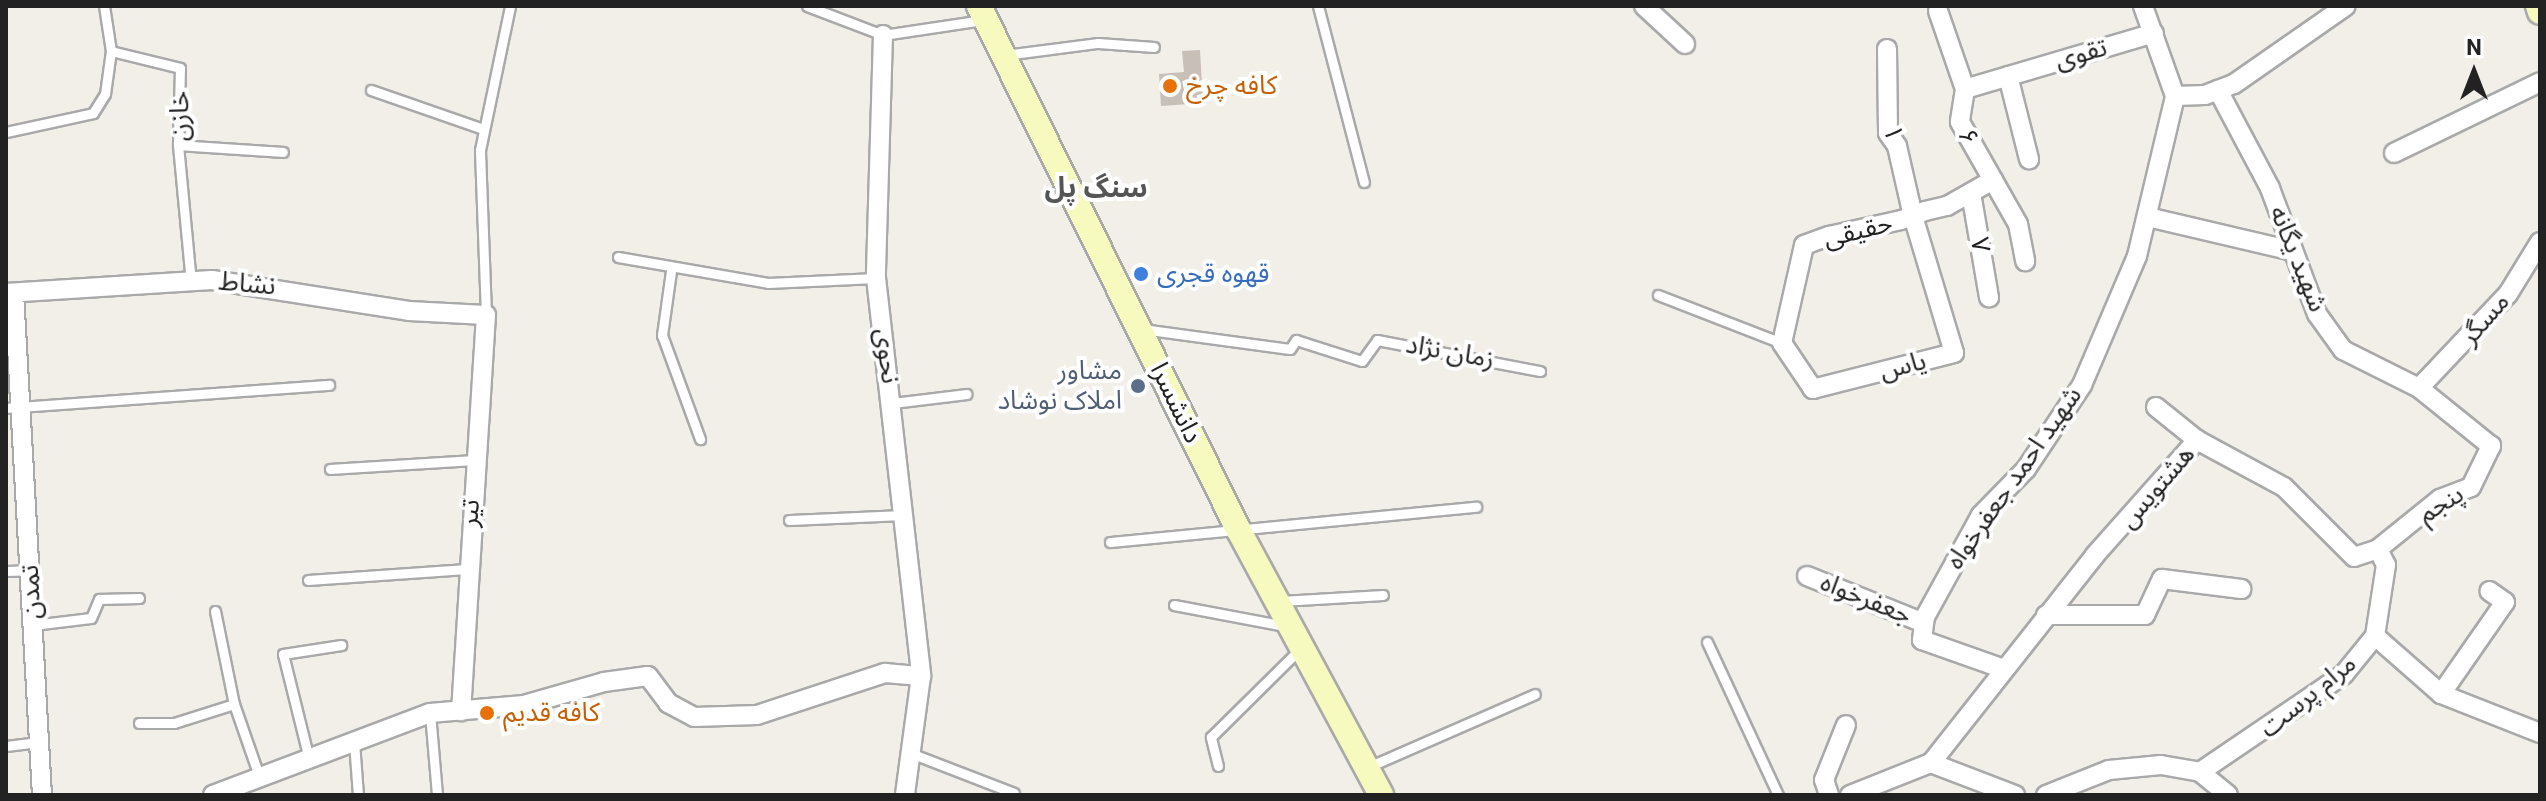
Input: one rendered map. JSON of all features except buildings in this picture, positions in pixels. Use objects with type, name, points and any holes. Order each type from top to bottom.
[{"type":"street","points":[[1644,6],[1685,44]]},
{"type":"street","points":[[2143,6],[2175,96],[2218,90],[2346,6]]},
{"type":"street","points":[[2538,6],[2540,12]]},
{"type":"street","points":[[1938,11],[1965,89]]},
{"type":"street","name":"دانشسرا","points":[[983,13],[1238,529],[1381,795]]},
{"type":"street","name":"تقوی","points":[[1965,89],[2154,33]]},
{"type":"street","name":"نحوی","points":[[883,35],[876,278],[893,403],[921,676],[913,754],[905,795]]},
{"type":"street","name":"۱","points":[[1887,49],[1888,133],[1913,216]]},
{"type":"street","points":[[2008,76],[2029,159]]},
{"type":"street","points":[[2394,153],[2540,82]]},
{"type":"street","name":"۶","points":[[1965,89],[1960,122],[2018,224],[2025,261]]},
{"type":"street","name":"شهید یگانه","points":[[2218,90],[2270,188],[2289,250],[2317,314],[2343,350],[2419,388]]},
{"type":"street","name":"شهید احمد جعفرخواه","points":[[1924,623],[1981,515],[2026,469],[2082,385],[2148,217],[2175,96]]},
{"type":"street","name":"حقیقی","points":[[1782,343],[1804,245],[1913,216],[1971,193],[1993,180]]},
{"type":"street","name":"۷","points":[[1971,193],[1989,297]]},
{"type":"street","name":"یاس","points":[[1782,343],[1813,389],[1954,353],[1913,216]]},
{"type":"street","points":[[2148,217],[2289,250]]},
{"type":"street","name":"مسگر","points":[[2419,388],[2508,294],[2540,242]]},
{"type":"street","name":"نشاط","points":[[10,293],[191,282],[276,285],[409,311],[486,315]]},
{"type":"street","name":"تمدن","points":[[10,293],[13,408],[30,570],[42,795]]},
{"type":"street","name":"تیر","points":[[461,711],[467,569],[486,315]]},
{"type":"street","name":"پنجم","points":[[2378,549],[2440,499],[2471,487],[2491,446],[2419,388]]},
{"type":"street","points":[[2156,407],[2197,440]]},
{"type":"street","name":"هشتویس","points":[[1931,763],[2046,615],[2197,440],[2284,487],[2354,557],[2378,549]]},
{"type":"street","name":"مرام پرست","points":[[2200,772],[2344,674],[2375,636],[2386,565],[2378,549]]},
{"type":"street","name":"جعفرخواه","points":[[1807,576],[1924,623]]},
{"type":"street","points":[[2046,615],[2145,615],[2162,579],[2241,589]]},
{"type":"street","points":[[2441,694],[2505,602],[2489,591]]},
{"type":"street","points":[[1924,623],[1922,640],[2004,669]]},
{"type":"street","points":[[2375,636],[2441,694],[2540,733]]},
{"type":"street","points":[[225,792],[258,773],[430,713],[461,711],[648,676],[668,703],[694,717],[757,715],[885,673],[921,676]]},
{"type":"street","points":[[1829,795],[1824,780],[1846,725]]},
{"type":"street","points":[[1850,795],[1931,763],[2015,795]]},
{"type":"street","points":[[2046,795],[2067,792],[2109,770],[2161,765],[2200,772],[2228,795]]},
{"type":"lane","points":[[6,132],[93,113],[105,94],[111,51],[104,6]]},
{"type":"lane","points":[[486,315],[483,129],[510,6]]},
{"type":"lane","points":[[1318,6],[1364,182]]},
{"type":"lane","points":[[810,7],[883,35],[983,13]]},
{"type":"lane","points":[[1005,55],[1098,43],[1154,47]]},
{"type":"lane","name":"خازن","points":[[111,51],[180,68],[178,145],[191,282]]},
{"type":"lane","points":[[371,90],[483,129]]},
{"type":"lane","points":[[178,145],[283,152]]},
{"type":"lane","points":[[618,257],[671,271],[768,283],[876,278]]},
{"type":"lane","points":[[671,271],[662,335],[700,439]]},
{"type":"lane","points":[[1658,295],[1782,343]]},
{"type":"lane","name":"زمان نژاد","points":[[1139,329],[1290,349],[1296,340],[1362,361],[1377,340],[1540,371]]},
{"type":"lane","points":[[13,408],[329,385]]},
{"type":"lane","points":[[893,403],[966,394]]},
{"type":"lane","points":[[330,469],[474,460]]},
{"type":"lane","points":[[1110,542],[1476,507]]},
{"type":"lane","points":[[789,520],[904,515]]},
{"type":"lane","points":[[308,580],[467,569]]},
{"type":"lane","points":[[6,571],[30,570]]},
{"type":"lane","points":[[1278,601],[1383,595]]},
{"type":"lane","points":[[33,625],[91,618],[99,599],[139,598]]},
{"type":"lane","points":[[1174,605],[1298,637],[1211,737],[1218,766]]},
{"type":"lane","points":[[215,611],[234,704],[258,773]]},
{"type":"lane","points":[[1707,642],[1778,795]]},
{"type":"lane","points":[[308,755],[283,654],[341,645]]},
{"type":"lane","points":[[1368,767],[1535,694]]},
{"type":"lane","points":[[139,723],[174,723],[234,704]]},
{"type":"lane","points":[[430,713],[437,795]]},
{"type":"lane","points":[[353,739],[358,795]]},
{"type":"lane","points":[[6,746],[39,742]]},
{"type":"lane","points":[[913,754],[1014,793]]},
{"type":"place","name":"کافه چرخ","points":[[1170,86]]},
{"type":"place","name":"قهوه قجری","points":[[1141,274]]},
{"type":"place","name":"مشاور املاک نوشاد","points":[[1138,386]]},
{"type":"place","name":"کافه قدیم","points":[[487,713]]},
{"type":"district","name":"سنگ پل","points":[[1096,188]]}]
